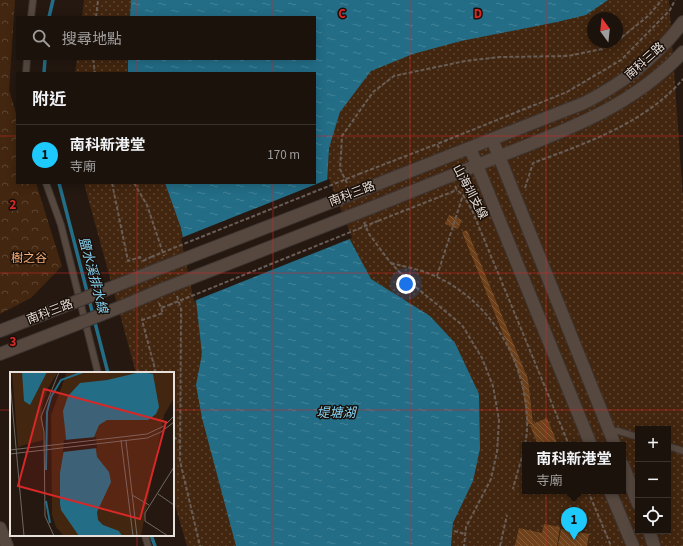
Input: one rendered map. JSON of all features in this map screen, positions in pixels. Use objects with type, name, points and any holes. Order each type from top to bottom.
[{"type":"street","name":"南科三路","points":[[0,331],[584,103],[604,93],[626,79],[666,43],[683,22]]},
{"type":"street","name":"南科三路","points":[[0,354],[450,176],[607,111],[651,83],[683,52]]},
{"type":"street","points":[[492,139],[614,442]]},
{"type":"street","points":[[470,148],[590,442]]},
{"type":"street","points":[[626,473],[636,498]]},
{"type":"street","points":[[611,494],[632,546]]},
{"type":"street","points":[[0,528],[7,546]]},
{"type":"street","points":[[650,534],[654,546]]},
{"type":"lane","points":[[31,16],[33,0]]},
{"type":"lane","points":[[26,72],[27,60]]},
{"type":"lane","points":[[46,184],[61,224],[98,372]]},
{"type":"lane","points":[[610,432],[618,431],[635,436]]},
{"type":"lane","points":[[671,447],[683,451]]},
{"type":"lane","points":[[145,536],[148,546]]},
{"type":"path","points":[[96,16],[98,0]]},
{"type":"path","points":[[623,36],[648,16],[662,0]]},
{"type":"path","points":[[151,257],[567,92],[621,60],[670,10],[675,0]]},
{"type":"path","points":[[347,184],[340,170],[342,136],[373,92],[394,76],[437,66],[500,57],[568,56],[604,48]]},
{"type":"path","points":[[94,60],[95,72]]},
{"type":"path","points":[[524,189],[533,163],[602,137],[648,111],[683,79]]},
{"type":"path","name":"山海圳支線","points":[[437,144],[443,158]]},
{"type":"path","name":"山海圳支線","points":[[450,176],[456,190],[463,195],[472,210],[568,442]]},
{"type":"path","points":[[112,184],[128,261],[140,257],[142,261]]},
{"type":"path","points":[[135,184],[147,205],[165,260]]},
{"type":"path","points":[[169,305],[456,190]]},
{"type":"path","points":[[437,276],[463,195]]},
{"type":"path","points":[[363,220],[369,234],[390,262],[422,294],[462,325],[482,358],[493,386],[499,420],[497,452],[491,479],[483,497],[473,512],[465,534],[464,546]]},
{"type":"path","points":[[390,262],[437,276],[473,300],[489,317],[506,341],[517,367],[525,402],[527,432],[525,442]]},
{"type":"path","points":[[176,295],[181,309],[180,461],[200,546]]},
{"type":"path","points":[[156,372],[142,320],[163,313],[161,308]]},
{"type":"path","points":[[174,438],[179,440]]},
{"type":"path","points":[[513,490],[522,453]]},
{"type":"path","points":[[589,494],[611,546]]},
{"type":"path","points":[[500,546],[507,515]]},
{"type":"path","points":[[454,531],[465,534]]},
{"type":"green space","name":"樹之谷","points":[[0,0],[15,0],[9,90],[16,114],[16,184],[36,184],[62,266],[31,298],[0,314]]},
{"type":"green space","points":[[84,0],[669,0],[683,198],[683,546],[187,546],[174,501],[174,372],[136,372],[84,184],[316,184],[316,72],[75,72],[77,60],[316,60],[316,16],[82,16]]},
{"type":"water","name":"堤塘湖","points":[[131,0],[608,0],[590,12],[587,12],[586,15],[461,41],[413,54],[371,71],[340,112],[329,148],[327,183],[349,238],[371,279],[430,316],[455,343],[479,394],[480,449],[473,481],[453,523],[451,546],[236,546],[202,418],[196,385],[202,354],[196,300],[181,228],[165,184],[316,184],[316,72],[128,72],[128,60],[316,60],[316,16],[130,16]]},
{"type":"pier","points":[[329,179],[352,238],[194,301],[181,238]]},
{"type":"building","points":[[449,215],[462,220],[458,229],[445,224]]},
{"type":"building","points":[[467,230],[528,379],[533,424],[527,424],[522,381],[462,232]]},
{"type":"building","points":[[547,418],[557,442],[537,442],[530,425]]},
{"type":"building","points":[[544,524],[560,527],[557,546],[515,546],[519,528],[542,533]]},
{"type":"building","points":[[561,529],[589,534],[587,546],[558,546]]},
{"type":"waterway","name":"鹽水溪排水線","points":[[49,16],[53,0]]},
{"type":"waterway","name":"鹽水溪排水線","points":[[44,72],[45,60]]},
{"type":"waterway","name":"鹽水溪排水線","points":[[59,184],[108,372]]},
{"type":"waterway","name":"鹽水溪排水線","points":[[151,536],[155,546]]},
{"type":"place","name":"南科新港堂","points":[[574,540]]}]
